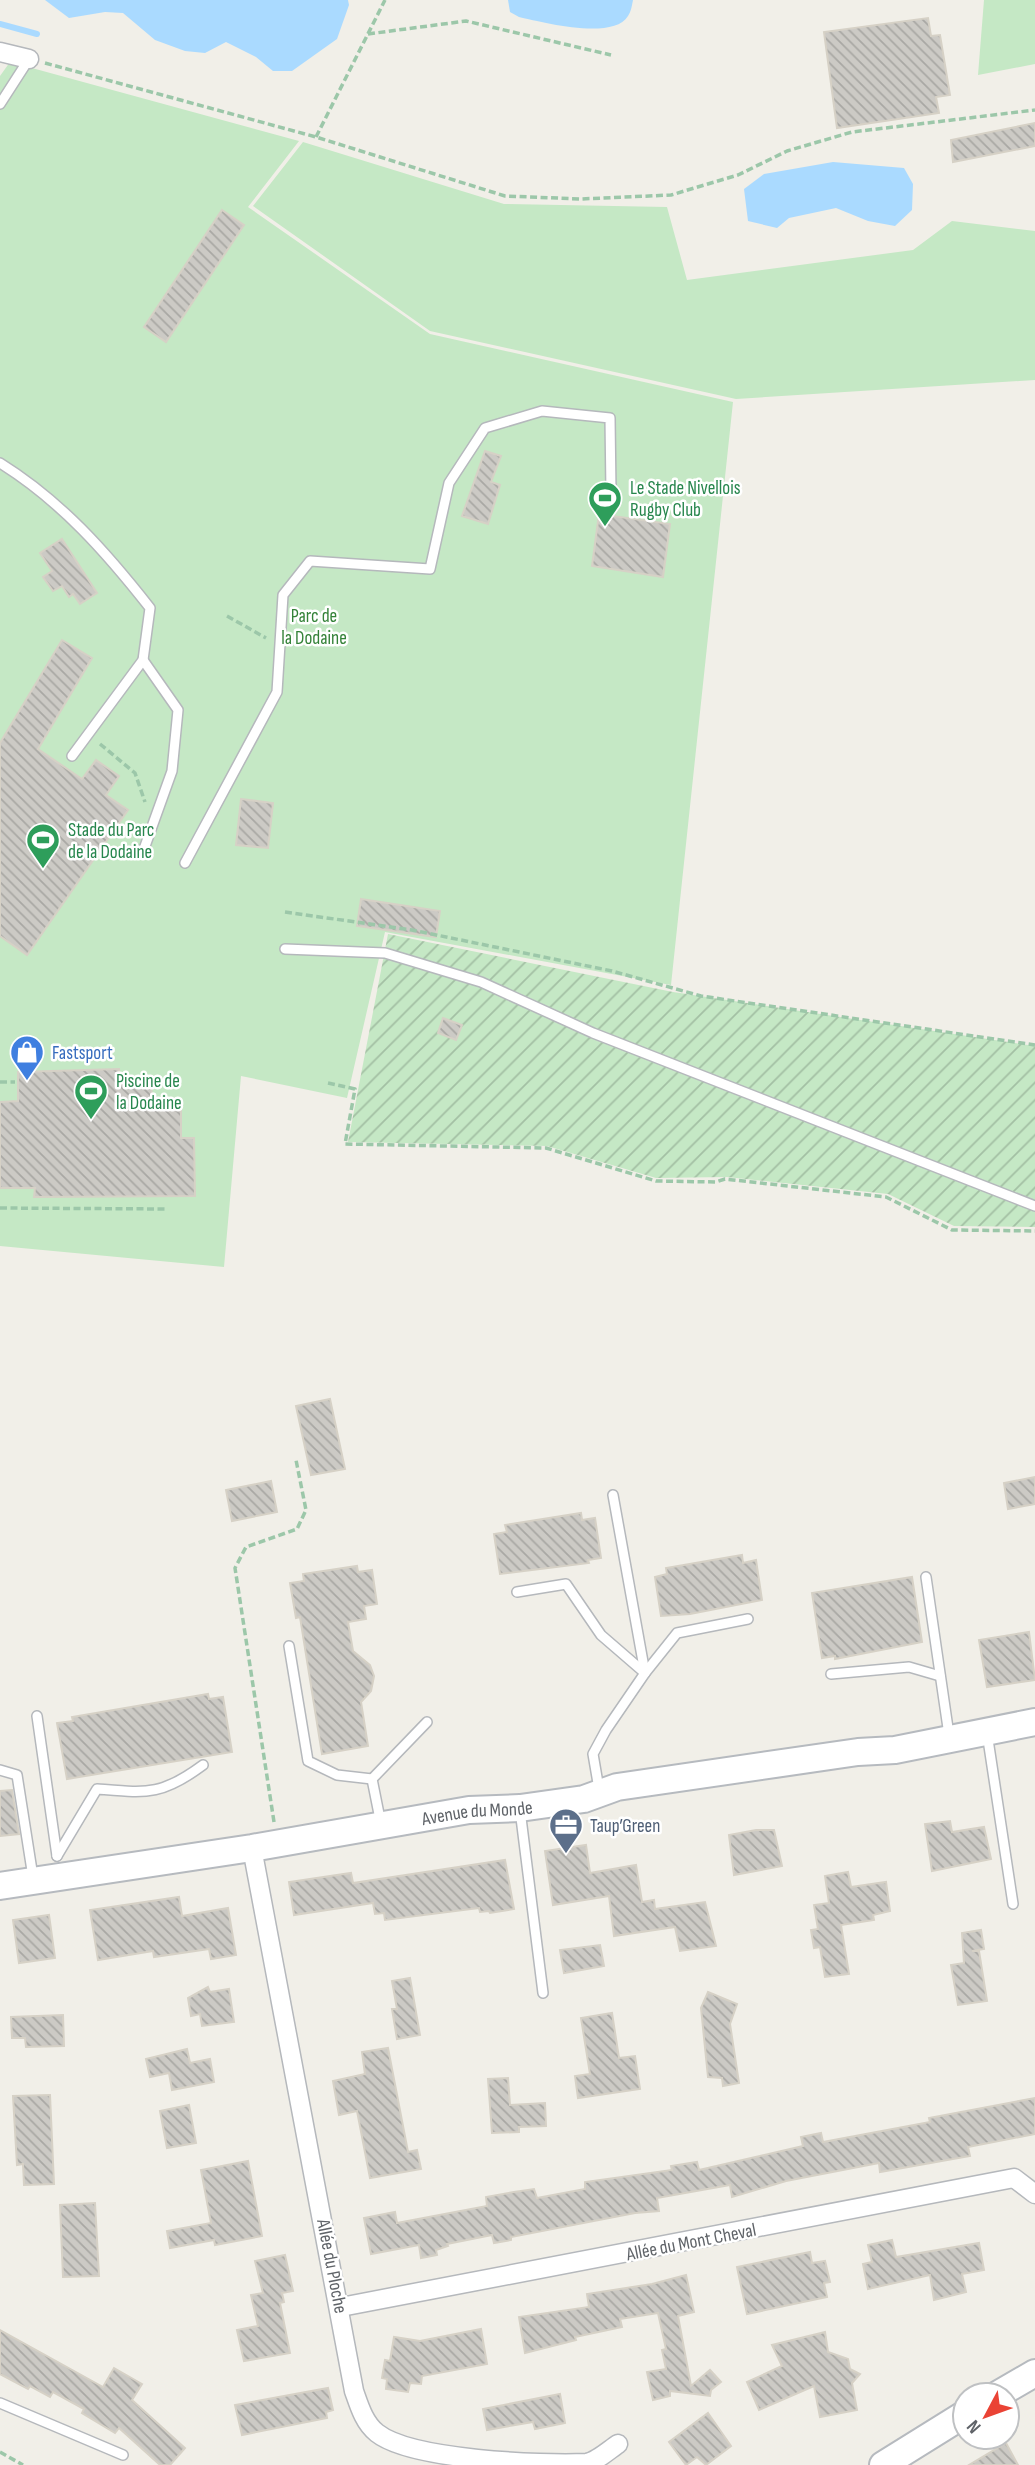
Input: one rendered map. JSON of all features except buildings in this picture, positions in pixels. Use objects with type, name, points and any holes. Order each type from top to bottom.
[{"type":"street","points":[[0,52],[29,59]]},
{"type":"street","name":"Avenue du Monde","points":[[0,1886],[33,1881],[59,1867],[252,1848],[469,1810],[520,1808],[584,1799],[617,1787],[950,1740],[1035,1722]]},
{"type":"street","name":"Allée du Ploche","points":[[252,1848],[341,2307],[354,2391],[362,2414],[375,2432],[402,2448],[537,2465],[589,2463],[618,2444]]},
{"type":"street","name":"Allée du Mont Cheval","points":[[341,2307],[1014,2178],[1035,2194]]},
{"type":"street","points":[[883,2465],[951,2423]]},
{"type":"lane","points":[[0,104],[29,59]]},
{"type":"lane","points":[[185,863],[276,692],[283,595],[310,561],[430,569],[449,483],[485,428],[542,411],[610,418],[611,492]]},
{"type":"lane","points":[[0,463],[49,497],[104,550],[150,608],[143,660],[72,756]]},
{"type":"lane","points":[[143,660],[178,710],[173,771],[144,849]]},
{"type":"lane","points":[[285,949],[385,953],[481,982],[606,1039],[1035,1206]]},
{"type":"lane","points":[[613,1495],[645,1673]]},
{"type":"lane","points":[[926,1577],[950,1740]]},
{"type":"lane","points":[[517,1592],[566,1584],[601,1635],[645,1673]]},
{"type":"lane","points":[[600,1793],[593,1754],[645,1673],[677,1633],[748,1619]]},
{"type":"lane","points":[[289,1646],[308,1761],[337,1775],[372,1779]]},
{"type":"lane","points":[[831,1674],[909,1667],[940,1676]]},
{"type":"lane","points":[[37,1716],[59,1867]]},
{"type":"lane","points":[[372,1779],[427,1722]]},
{"type":"lane","points":[[986,1731],[1013,1904]]},
{"type":"lane","points":[[59,1867],[97,1789],[136,1792],[173,1787],[202,1765]]},
{"type":"lane","points":[[0,1769],[17,1775],[33,1881]]},
{"type":"lane","points":[[372,1779],[381,1824]]},
{"type":"lane","points":[[520,1808],[543,1993]]},
{"type":"lane","points":[[0,2403],[123,2455]]},
{"type":"path","points":[[316,137],[385,0]]},
{"type":"path","points":[[368,34],[466,20],[611,55]]},
{"type":"path","points":[[29,59],[316,137],[505,196],[581,199],[671,195],[738,175],[787,151],[852,132],[1035,110]]},
{"type":"path","points":[[227,616],[280,646]]},
{"type":"path","points":[[89,734],[135,773],[153,824]]},
{"type":"path","points":[[285,912],[412,930],[612,971],[701,996],[1035,1045]]},
{"type":"path","points":[[0,1082],[15,1082]]},
{"type":"path","points":[[328,1083],[355,1089],[345,1144],[546,1148],[656,1181],[725,1180],[886,1197],[952,1230],[1035,1231]]},
{"type":"path","points":[[0,1208],[168,1209]]},
{"type":"path","points":[[278,1842],[235,1568],[246,1547],[297,1530],[306,1510],[296,1460]]},
{"type":"path","points":[[0,2452],[23,2465]]},
{"type":"green space","points":[[984,0],[1035,0],[1035,64],[978,75]]},
{"type":"green space","name":"Parc de la Dodaine","points":[[10,62],[299,141],[248,207],[430,334],[733,402],[671,985],[385,932],[347,1098],[241,1076],[224,1267],[0,1246],[0,76]]},
{"type":"green space","points":[[303,142],[504,204],[667,207],[687,280],[913,250],[952,221],[1035,231],[1035,380],[736,399],[430,331],[253,206]]},
{"type":"green space","points":[[388,934],[673,992],[1035,1046],[1035,1227],[954,1226],[888,1194],[727,1177],[656,1178],[547,1146],[348,1142]]},
{"type":"water","points":[[45,0],[348,0],[349,5],[337,39],[292,71],[273,71],[256,57],[226,42],[205,53],[185,51],[155,40],[123,13],[105,12],[69,18]]},
{"type":"water","points":[[508,0],[633,0],[629,14],[620,23],[593,29],[519,17],[510,12]]},
{"type":"water","points":[[833,162],[904,168],[913,184],[912,210],[895,226],[868,221],[836,208],[789,218],[777,228],[748,221],[744,189],[764,174]]},
{"type":"waterway","points":[[0,24],[37,34]]},
{"type":"place","name":"Le Stade Nivellois Rugby Club","points":[[605,528]]},
{"type":"place","name":"Stade du Parc de la Dodaine","points":[[43,870]]},
{"type":"place","name":"Fastsport","points":[[27,1082]]},
{"type":"place","name":"Piscine de la Dodaine","points":[[91,1121]]},
{"type":"place","name":"Taup’Green","points":[[566,1855]]}]
